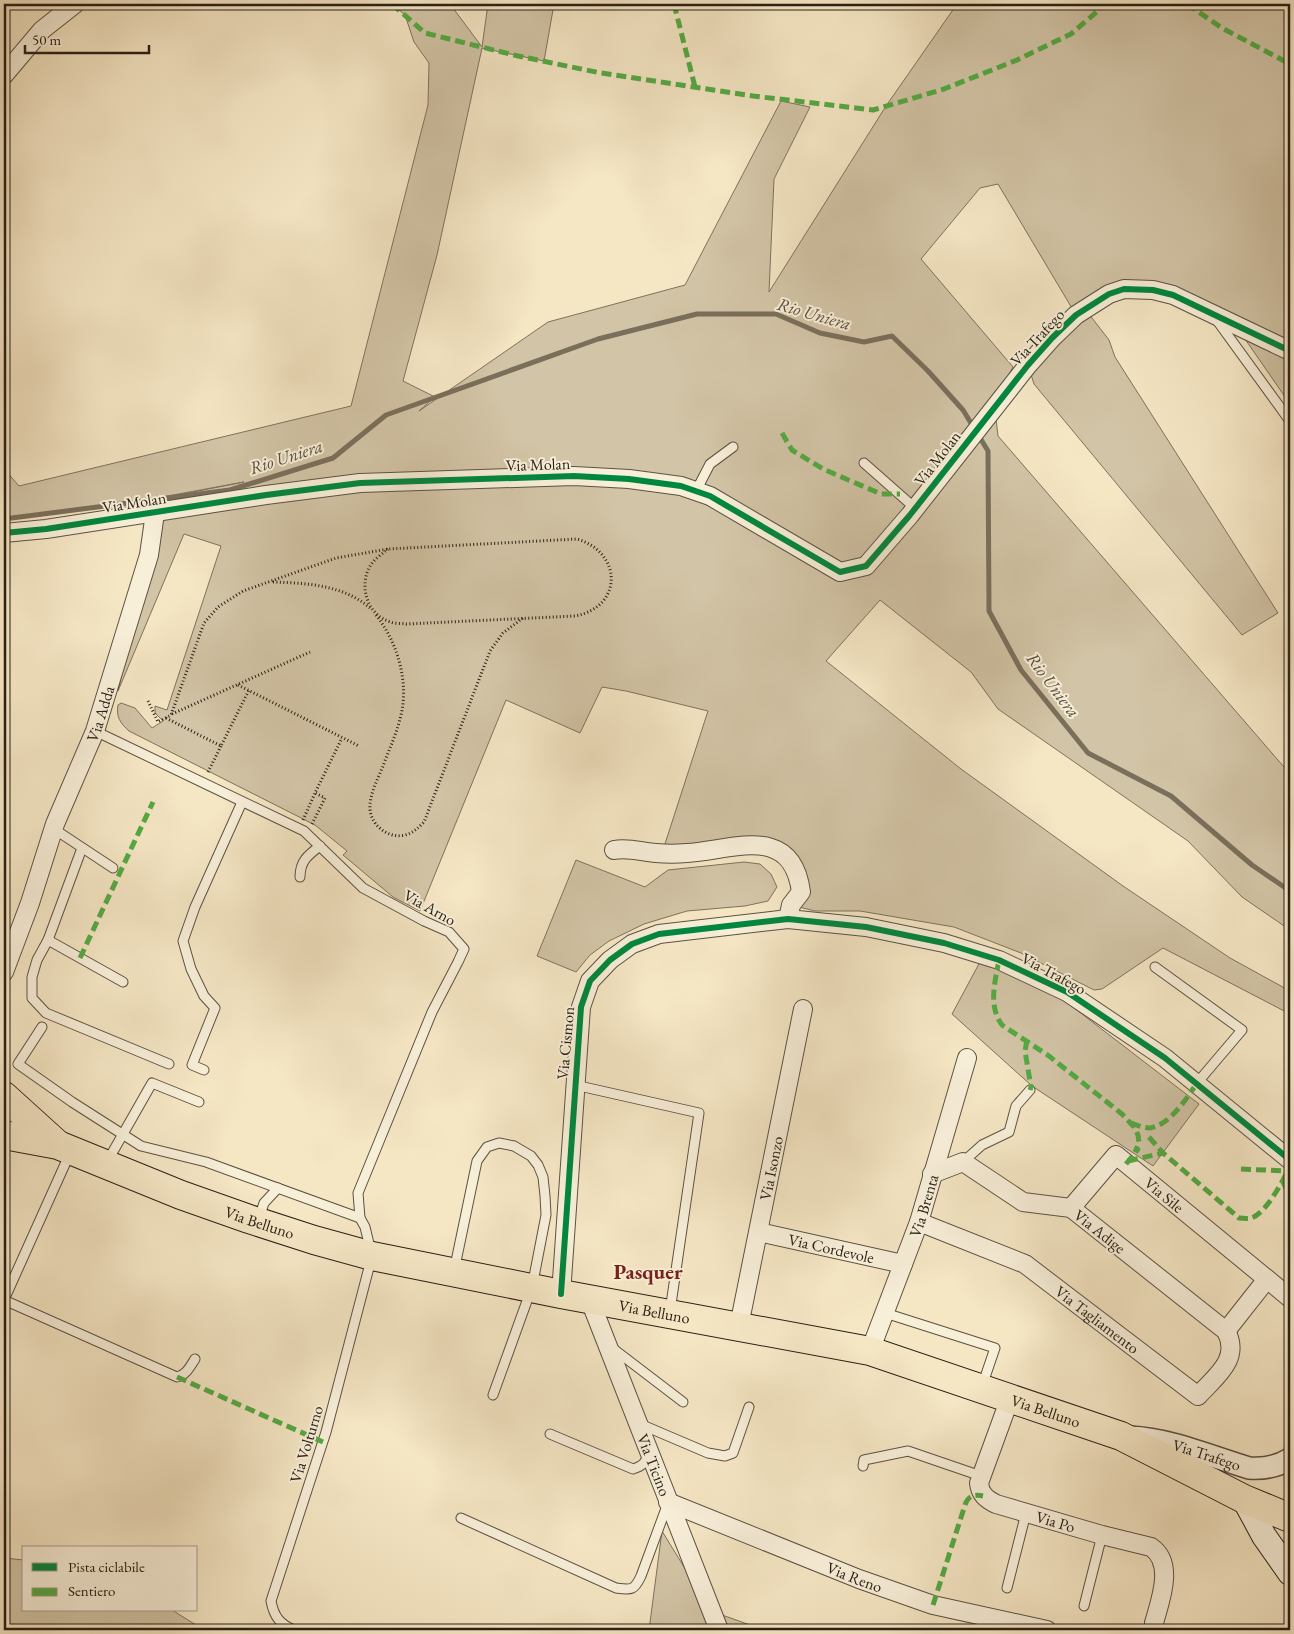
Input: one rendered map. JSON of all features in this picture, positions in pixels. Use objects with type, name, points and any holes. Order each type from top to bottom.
[{"type":"main road","name":"Via Belluno","points":[[4,1096],[64,1148]]},
{"type":"main road","name":"Via Belluno","points":[[4,1135],[64,1148],[181,1195],[314,1240],[372,1256],[561,1294],[870,1351],[1121,1436],[1244,1498],[1290,1518]]},
{"type":"main road","points":[[1244,1498],[1264,1536],[1290,1573]]},
{"type":"street","points":[[4,75],[42,30],[75,4]]},
{"type":"street","name":"Via Trafego","points":[[984,420],[1028,365],[1076,315],[1109,294],[1124,289],[1153,290],[1173,296],[1289,349]]},
{"type":"street","name":"Via Molan","points":[[4,533],[46,530],[360,483],[574,476],[646,481],[681,486],[710,496],[840,572],[866,566],[915,508],[984,420]]},
{"type":"street","name":"Via Adda","points":[[4,972],[54,830],[95,731],[149,554],[155,513]]},
{"type":"street","points":[[614,850],[622,848],[656,853],[687,853],[739,845],[764,846],[777,851],[792,862],[798,875],[801,892],[791,906],[788,919]]},
{"type":"street","name":"Via Adda","points":[[4,951],[28,908]]},
{"type":"street","name":"Via Trafego","points":[[788,919],[866,926],[944,943],[999,960],[1067,992],[1165,1058],[1197,1082],[1290,1160]]},
{"type":"street","name":"Via Cismon","points":[[561,1294],[581,1007],[590,981],[610,960],[632,944],[659,934],[788,919]]},
{"type":"street","name":"Via Isonzo","points":[[739,1326],[803,1009]]},
{"type":"street","name":"Via Brenta","points":[[870,1351],[919,1222],[967,1058]]},
{"type":"street","name":"Via Sile","points":[[1071,1208],[1116,1155],[1267,1279]]},
{"type":"street","points":[[932,1174],[963,1162]]},
{"type":"street","name":"Via Adige","points":[[963,1162],[1023,1202],[1071,1208],[1226,1331]]},
{"type":"street","name":"Via Tagliamento","points":[[919,1222],[1025,1264],[1198,1396],[1228,1361],[1232,1346],[1226,1331]]},
{"type":"street","name":"Via Cordevole","points":[[759,1232],[903,1264]]},
{"type":"street","points":[[1226,1331],[1267,1279],[1290,1298]]},
{"type":"street","name":"Via Ticino","points":[[589,1298],[719,1630]]},
{"type":"street","points":[[981,1476],[1010,1398]]},
{"type":"street","name":"Via Trafego","points":[[1121,1436],[1160,1440],[1249,1468],[1269,1468],[1279,1465],[1290,1458]]},
{"type":"street","name":"Via Po","points":[[981,1476],[979,1482],[980,1490],[989,1501],[1102,1535],[1151,1547],[1156,1551],[1162,1560],[1164,1585],[1154,1623]]},
{"type":"street","name":"Via Reno","points":[[668,1502],[859,1579],[933,1605],[1047,1630]]},
{"type":"lane","points":[[1213,315],[1290,421]]},
{"type":"lane","points":[[696,491],[710,464],[733,447]]},
{"type":"lane","points":[[864,463],[915,508]]},
{"type":"lane","name":"Via Arno","points":[[95,731],[304,831],[362,888],[449,932],[464,949],[432,1012],[358,1193],[360,1218],[365,1227],[372,1256]]},
{"type":"lane","points":[[204,1070],[192,1065],[216,1008],[200,989],[191,969],[183,941],[195,907],[242,802]]},
{"type":"lane","points":[[54,830],[113,868]]},
{"type":"lane","points":[[300,877],[300,867],[307,856],[320,846]]},
{"type":"lane","points":[[82,848],[48,940],[37,960],[32,977],[32,998],[46,1013],[168,1064]]},
{"type":"lane","points":[[48,940],[122,982]]},
{"type":"lane","points":[[1155,966],[1242,1030],[1197,1082]]},
{"type":"lane","points":[[42,1027],[18,1064],[72,1102],[141,1146],[206,1162],[360,1218]]},
{"type":"lane","points":[[105,1164],[152,1083],[199,1102]]},
{"type":"lane","points":[[575,1085],[699,1113],[670,1314]]},
{"type":"lane","points":[[963,1162],[982,1145],[1009,1132],[1016,1106],[1030,1090]]},
{"type":"lane","points":[[454,1272],[478,1162],[487,1147],[499,1143],[514,1146],[531,1156],[543,1177],[546,1215],[532,1287],[493,1394]]},
{"type":"lane","points":[[64,1148],[4,1300],[177,1378],[188,1370],[195,1359]]},
{"type":"lane","points":[[258,1222],[264,1203],[278,1188]]},
{"type":"lane","name":"Via Volturno","points":[[294,1630],[278,1621],[271,1601],[326,1432],[372,1256]]},
{"type":"lane","points":[[884,1313],[995,1348],[982,1389]]},
{"type":"lane","points":[[607,1344],[683,1402]]},
{"type":"lane","points":[[637,1423],[708,1453],[725,1456],[733,1453],[750,1408]]},
{"type":"lane","points":[[550,1434],[633,1468],[641,1467],[646,1462],[649,1453]]},
{"type":"lane","points":[[863,1466],[864,1460],[908,1452],[981,1476]]},
{"type":"lane","points":[[461,1518],[616,1588],[629,1590],[636,1586],[641,1576],[668,1502]]},
{"type":"lane","points":[[1007,1588],[1026,1513]]},
{"type":"lane","points":[[1084,1606],[1102,1535]]},
{"type":"path","points":[[171,714],[200,633],[210,614],[234,595],[269,582],[336,558],[388,548],[577,539],[596,547],[608,562],[610,569],[610,585],[605,600],[592,611],[575,616],[406,624],[390,622],[352,596],[336,590],[316,585],[269,582]]},
{"type":"path","points":[[388,548],[374,560],[369,567],[366,578],[366,599],[384,625],[395,650],[402,673],[401,718],[374,788],[370,808],[371,818],[382,830],[397,836],[418,829],[424,822],[490,651],[503,633],[523,618]]},
{"type":"path","points":[[148,701],[158,722],[171,714],[310,652]]},
{"type":"path","points":[[237,685],[359,746]]},
{"type":"path","points":[[208,772],[249,690]]},
{"type":"path","points":[[165,718],[221,746]]},
{"type":"path","points":[[303,820],[342,738]]},
{"type":"path","points":[[312,825],[325,798],[315,793]]},
{"type":"shaded area","points":[[392,4],[450,4],[482,47],[488,4],[554,4],[544,61],[482,48],[437,255],[403,381],[435,397],[419,411],[548,322],[685,285],[781,101],[810,107],[774,179],[769,292],[886,106],[957,4],[1290,4],[1290,404],[1236,326],[1136,289],[1085,309],[1109,340],[1115,357],[1278,613],[1242,635],[1034,384],[1028,365],[1076,315],[998,184],[980,188],[921,259],[1013,367],[994,402],[998,436],[1290,774],[1290,930],[1242,897],[1188,841],[998,709],[971,672],[880,600],[826,661],[961,769],[1123,886],[1230,958],[1290,991],[1290,1014],[1163,948],[1102,989],[1094,990],[1021,953],[954,927],[860,911],[815,911],[791,905],[801,892],[777,851],[662,853],[708,711],[602,687],[580,733],[506,700],[420,911],[393,897],[343,855],[347,851],[315,825],[129,731],[123,725],[119,720],[118,713],[118,705],[121,703],[135,708],[152,728],[163,721],[155,713],[155,706],[167,710],[221,546],[184,534],[118,691],[149,555],[155,513],[152,500],[244,482],[129,503],[4,519],[5,470],[19,486],[351,406],[428,105],[429,63],[414,42],[405,15]]},
{"type":"shaded area","points":[[576,860],[645,887],[668,870],[744,862],[760,864],[771,874],[777,887],[768,901],[745,906],[687,911],[644,924],[609,941],[590,955],[576,972],[537,956]]},
{"type":"shaded area","points":[[981,960],[1060,997],[1199,1104],[1153,1166],[1032,1086],[952,1014]]},
{"type":"shaded area","points":[[662,1531],[711,1611],[764,1630],[649,1630]]},
{"type":"shaded area","points":[[4,1558],[22,1560],[22,1612],[175,1612],[204,1630],[4,1630]]},
{"type":"waterway","name":"Rio Uniera","points":[[4,519],[230,490],[333,458],[386,415],[598,339],[697,314],[776,314],[820,333],[864,342],[892,336],[928,371],[963,410],[988,451],[989,611],[1021,670],[1088,753],[1171,796],[1252,865],[1290,891]]},
{"type":"marked path","points":[[392,4],[425,33],[518,56],[601,73],[753,96],[873,110],[944,89],[1017,60],[1071,34],[1106,4]]},
{"type":"marked path","points":[[674,4],[695,87]]},
{"type":"marked path","points":[[1187,4],[1222,28],[1290,64]]},
{"type":"marked path","points":[[782,433],[792,450],[823,469],[881,494],[900,494]]},
{"type":"marked path","points":[[80,958],[153,802]]},
{"type":"marked path","points":[[999,960],[994,985],[994,1002],[995,1010],[1002,1025],[1049,1056],[1122,1114],[1134,1127],[1138,1135],[1139,1143],[1135,1152]]},
{"type":"marked path","points":[[1027,1040],[1025,1051],[1030,1090]]},
{"type":"marked path","points":[[1131,1123],[1150,1128],[1164,1122],[1177,1110],[1197,1083]]},
{"type":"marked path","points":[[1149,1137],[1163,1153],[1239,1218],[1251,1218],[1263,1210],[1274,1195],[1290,1166]]},
{"type":"marked path","points":[[1126,1164],[1139,1148]]},
{"type":"marked path","points":[[1128,1161],[1163,1153]]},
{"type":"marked path","points":[[1241,1169],[1288,1171]]},
{"type":"marked path","points":[[1283,1182],[1290,1197]]},
{"type":"marked path","points":[[177,1377],[323,1442]]},
{"type":"marked path","points":[[933,1605],[966,1502],[972,1496],[983,1496]]},
{"type":"cycle path","points":[[4,533],[46,529],[266,495],[360,483],[574,476],[629,479],[681,486],[710,496],[840,572],[866,566],[910,515],[1028,365],[1052,338],[1076,315],[1109,294],[1124,289],[1153,290],[1173,295],[1290,351]]},
{"type":"cycle path","points":[[561,1294],[581,1007],[590,981],[610,960],[632,944],[659,934],[788,919],[866,927],[944,943],[999,960],[1067,992],[1165,1058],[1290,1160]]},
{"type":"district","name":"Pasquer","points":[[648,1272]]}]
